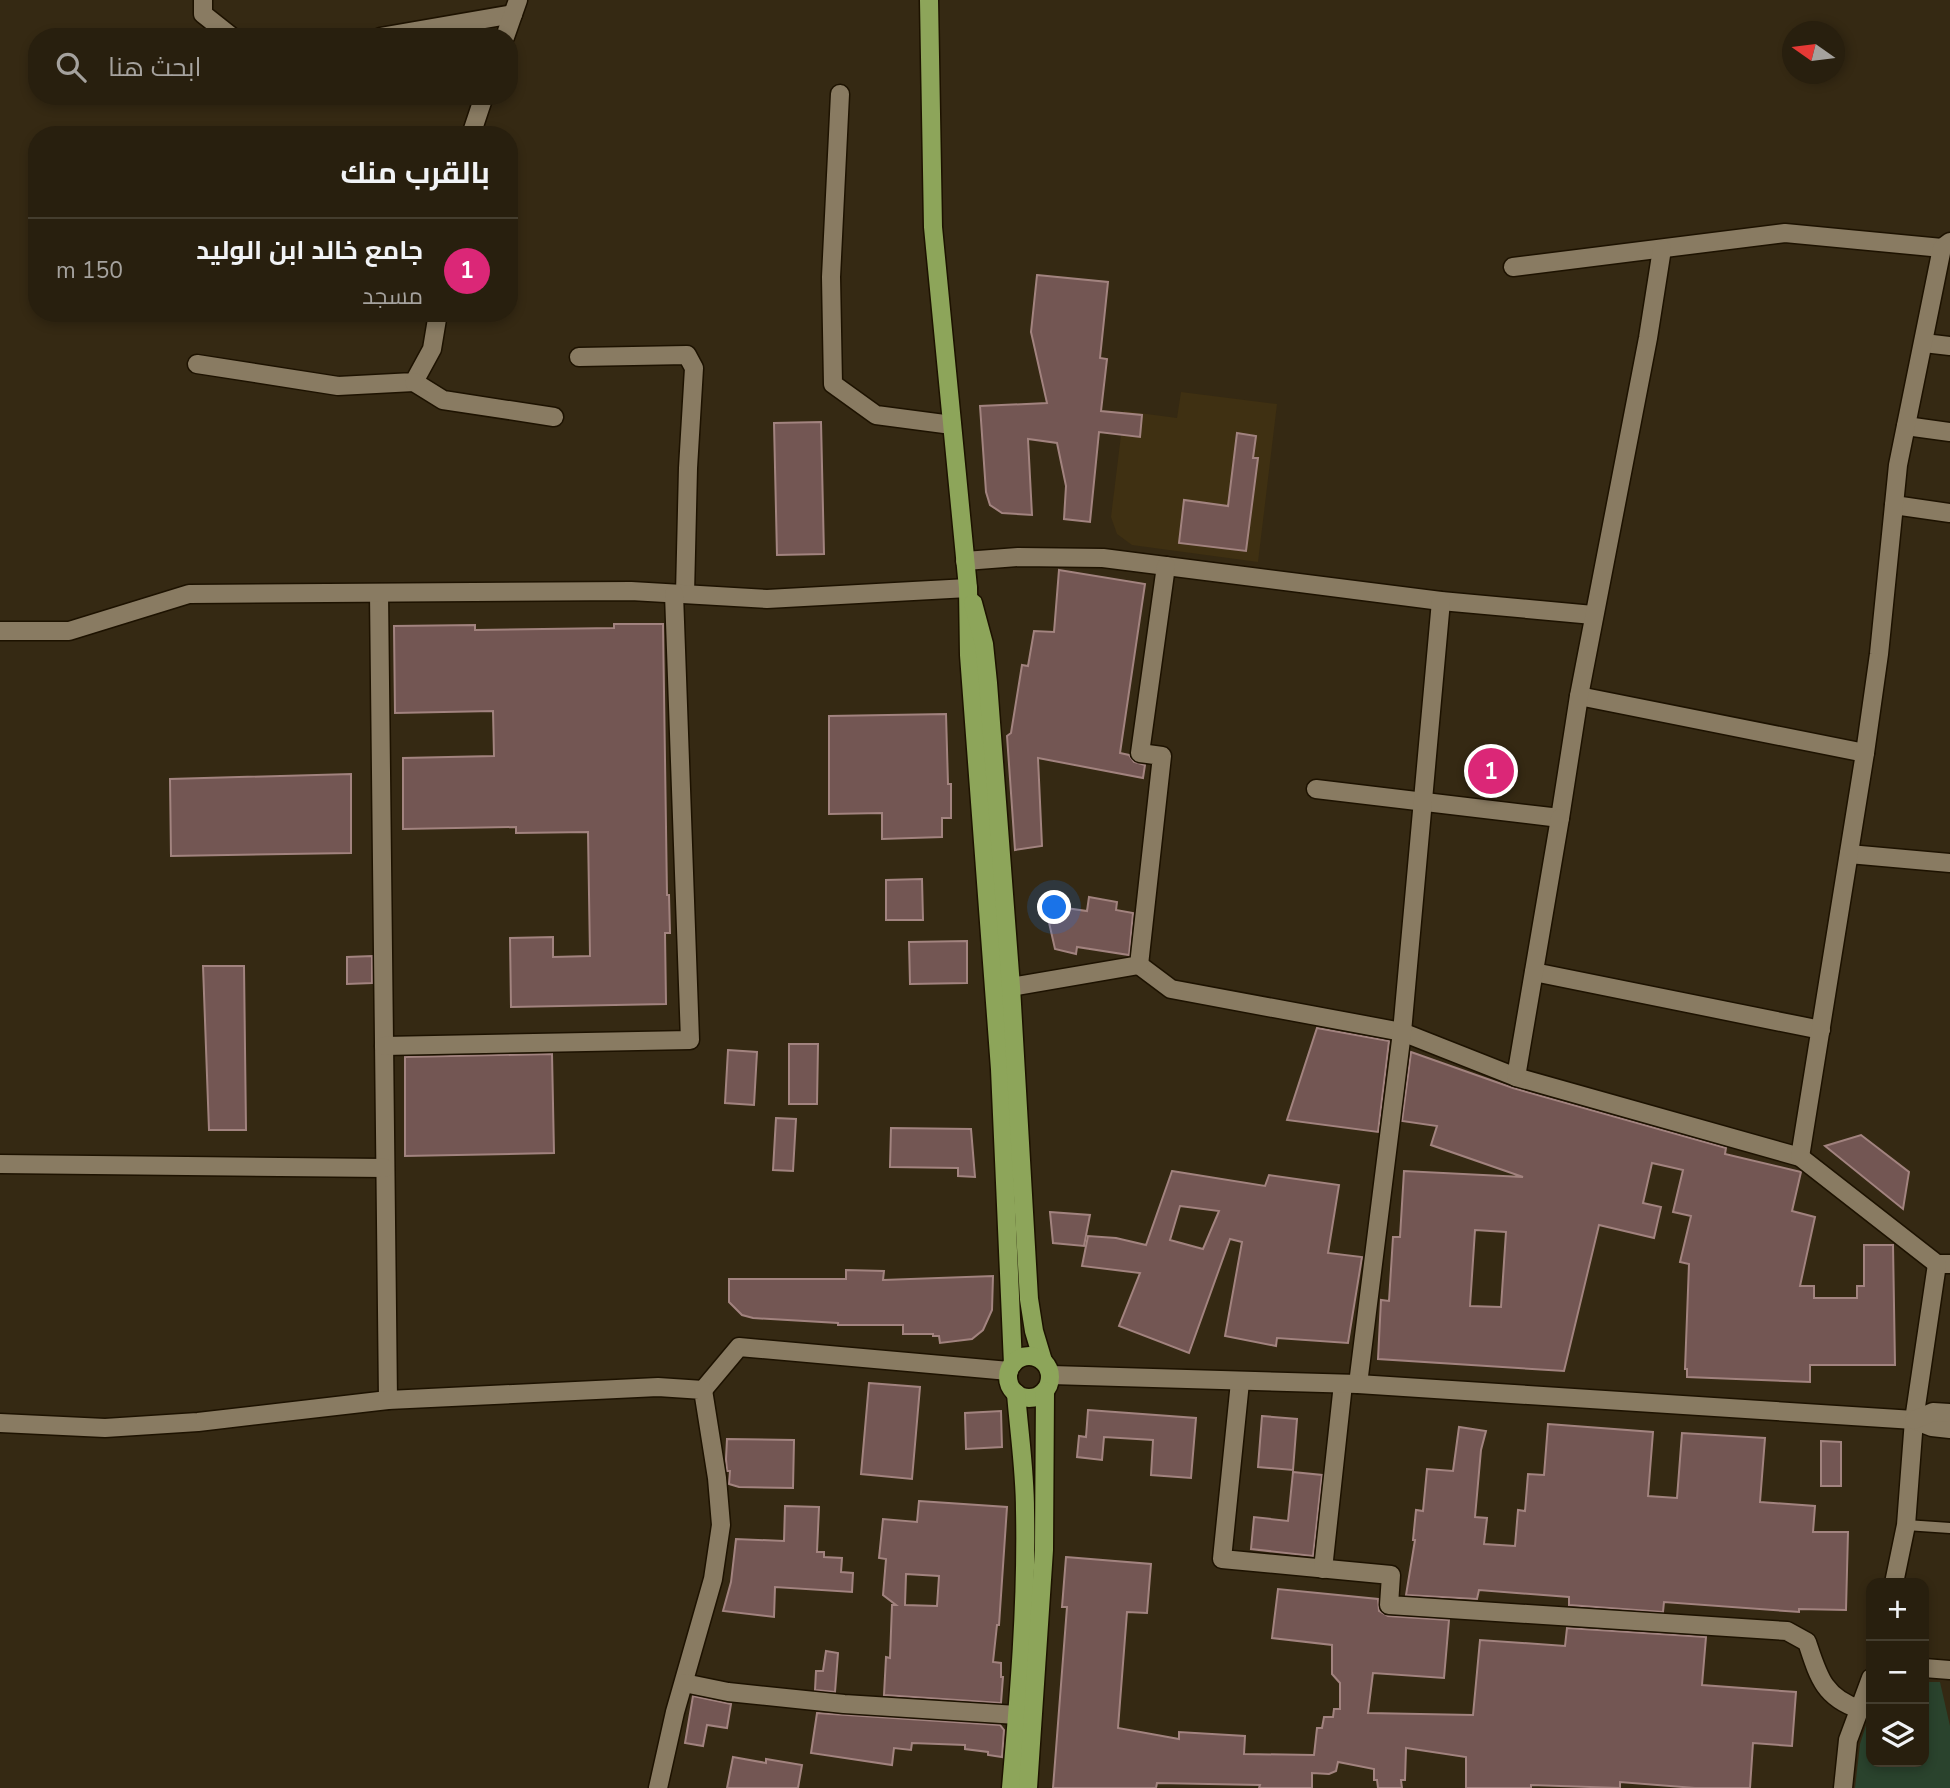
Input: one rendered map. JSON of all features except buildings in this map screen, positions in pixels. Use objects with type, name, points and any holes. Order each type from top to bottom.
[{"type":"main road","points":[[929,0],[933,227],[968,588],[969,655],[1000,1069],[1010,1387],[1016,1393],[1031,1398],[1046,1376]]},
{"type":"main road","points":[[968,588],[984,644],[1011,988],[1029,1299],[1046,1376],[1046,1509],[1028,1788]]},
{"type":"main road","points":[[1011,1367],[1028,1356],[1046,1376]]},
{"type":"main road","points":[[1011,1788],[1025,1576],[1025,1508],[1016,1393]]},
{"type":"main road","points":[[1025,1508],[1046,1509]]},
{"type":"street","points":[[203,0],[203,14],[221,28]]},
{"type":"street","points":[[420,28],[515,7]]},
{"type":"street","points":[[508,28],[515,7]]},
{"type":"street","points":[[840,94],[831,278],[833,384],[876,415],[953,425]]},
{"type":"street","points":[[474,126],[481,105]]},
{"type":"street","points":[[1513,267],[1785,233],[1946,245],[1945,270],[1924,343],[1898,465],[1879,654],[1800,1157]]},
{"type":"street","points":[[1516,1077],[1578,696],[1648,338],[1662,249]]},
{"type":"street","points":[[414,383],[432,349],[436,322]]},
{"type":"street","points":[[1924,343],[1950,346]]},
{"type":"street","points":[[384,1046],[690,1040],[680,594],[694,368],[687,355],[579,357]]},
{"type":"street","points":[[197,363],[338,386],[414,383],[443,400],[555,417]]},
{"type":"street","points":[[1906,426],[1950,432]]},
{"type":"street","points":[[1894,505],[1950,513]]},
{"type":"street","points":[[965,561],[1018,557],[1103,558],[1441,601],[1593,615]]},
{"type":"street","points":[[1139,965],[1162,756],[1140,752],[1166,566]]},
{"type":"street","points":[[0,631],[68,631],[189,594],[631,591],[767,599],[968,588]]},
{"type":"street","points":[[379,593],[387,1400]]},
{"type":"street","points":[[1323,1569],[1402,1032],[1441,601]]},
{"type":"street","points":[[1578,696],[1865,752]]},
{"type":"street","points":[[1316,789],[1560,818]]},
{"type":"street","points":[[1849,854],[1950,863]]},
{"type":"street","points":[[1011,988],[1139,965],[1171,989],[1402,1032],[1516,1077],[1800,1157],[1944,1264],[1914,1420],[1906,1525],[1895,1578]]},
{"type":"street","points":[[1534,972],[1821,1030]]},
{"type":"street","points":[[0,1164],[385,1168]]},
{"type":"street","points":[[658,1788],[713,1579],[721,1525],[718,1478],[703,1390],[739,1347],[1011,1367]]},
{"type":"street","points":[[1046,1376],[1350,1384],[1914,1420],[1932,1427],[1950,1429]]},
{"type":"street","points":[[1240,1382],[1222,1559],[1391,1575],[1389,1605],[1787,1631],[1807,1642],[1819,1679],[1843,1703],[1859,1709]]},
{"type":"street","points":[[0,1423],[118,1427],[198,1422],[387,1400],[658,1387],[703,1390]]},
{"type":"street","points":[[1914,1420],[1924,1414],[1950,1413]]},
{"type":"street","points":[[1929,1669],[1950,1672]]},
{"type":"street","points":[[684,1683],[728,1692],[844,1704],[1017,1715]]},
{"type":"street","points":[[1843,1788],[1848,1740],[1866,1691]]},
{"type":"lane","points":[[1906,1525],[1950,1528]]},
{"type":"shaded area","points":[[1181,392],[1277,404],[1258,562],[1132,545],[1117,534],[1111,517],[1124,411],[1177,418]]},
{"type":"green space","points":[[1929,1682],[1940,1682],[1950,1726],[1950,1788],[1855,1788],[1860,1744],[1866,1725],[1866,1767],[1929,1767]]},
{"type":"place","name":"جامع خالد ابن الوليد","points":[[1491,771]]}]
